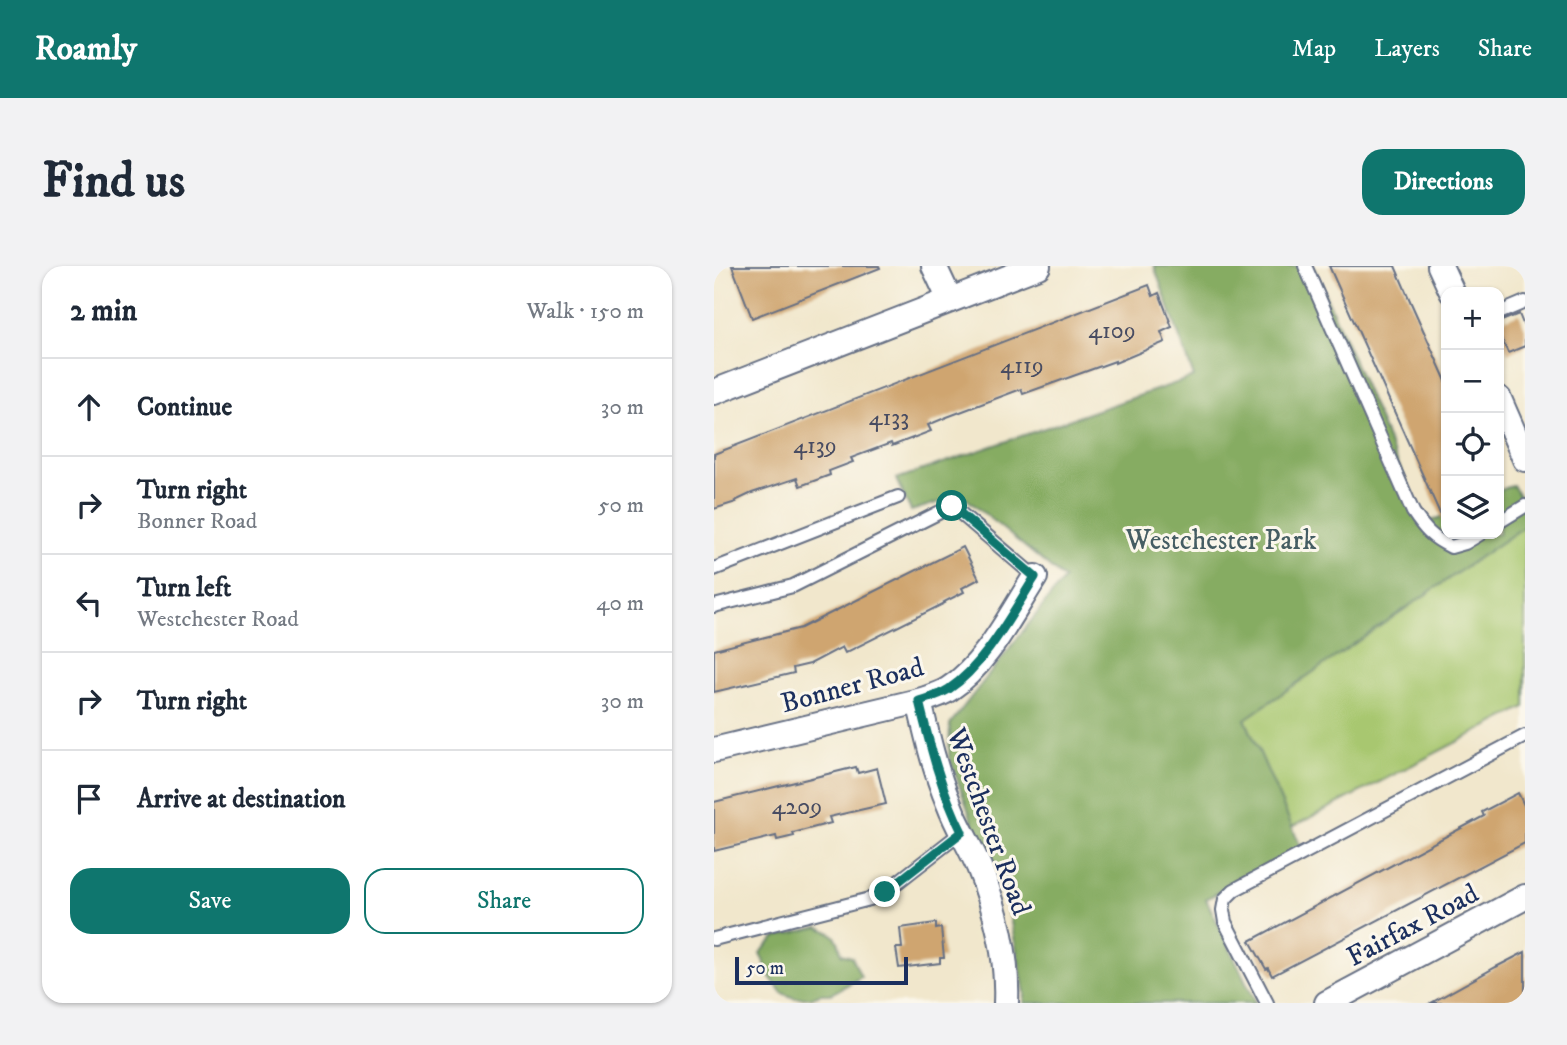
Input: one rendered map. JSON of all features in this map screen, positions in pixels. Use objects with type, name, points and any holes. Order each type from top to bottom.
[{"type":"street","points":[[934,266],[950,300]]},
{"type":"street","points":[[714,392],[1038,266]]},
{"type":"street","points":[[1440,266],[1450,287]]},
{"type":"street","points":[[1504,410],[1525,458]]},
{"type":"street","name":"Bonner Road","points":[[714,750],[919,701],[948,690],[985,654],[1035,577]]},
{"type":"street","name":"Westchester Road","points":[[919,701],[949,805],[979,867],[992,904],[1003,949],[1006,1003]]},
{"type":"street","name":"Fairfax Road","points":[[1327,1003],[1525,897]]},
{"type":"lane","points":[[1305,266],[1413,512],[1424,530],[1451,547],[1472,539]]},
{"type":"lane","points":[[1504,311],[1525,302]]},
{"type":"lane","points":[[714,569],[898,497]]},
{"type":"lane","points":[[714,606],[793,586],[952,506],[1035,577]]},
{"type":"lane","points":[[1504,519],[1525,506]]},
{"type":"lane","points":[[1267,1003],[1224,922],[1225,899],[1234,890],[1525,736]]},
{"type":"lane","points":[[714,939],[870,899],[885,892],[962,832]]},
{"type":"green space","name":"Westchester Park","points":[[1154,266],[1313,266],[1424,524],[1441,517],[1441,539],[1504,539],[1504,489],[1513,485],[1525,506],[1525,526],[1245,719],[1301,847],[1206,899],[1256,1003],[1024,1003],[1025,993],[1006,897],[973,823],[949,757],[950,724],[1064,579],[962,495],[911,511],[896,479],[1194,377]]},
{"type":"green space","points":[[1525,526],[1525,707],[1292,827],[1245,719]]},
{"type":"green space","points":[[818,927],[835,936],[841,954],[852,957],[861,977],[831,994],[794,998],[782,993],[770,977],[760,953],[776,937]]},
{"type":"building","points":[[732,266],[879,266],[880,268],[752,318]]},
{"type":"building","points":[[1329,266],[1395,266],[1441,370],[1441,516]]},
{"type":"building","points":[[1149,285],[1153,296],[1159,293],[1172,327],[1161,332],[1165,342],[1115,363],[1023,394],[1021,389],[947,417],[928,425],[931,431],[851,458],[853,462],[829,471],[830,475],[800,486],[797,478],[714,509],[714,454]]},
{"type":"building","points":[[1519,314],[1525,329],[1525,346],[1508,353],[1504,344],[1504,320]]},
{"type":"building","points":[[963,547],[979,579],[962,588],[964,592],[845,653],[842,647],[810,664],[793,668],[794,673],[714,692],[714,650],[801,628]]},
{"type":"building","points":[[856,767],[858,773],[877,768],[886,804],[829,817],[831,823],[793,833],[794,836],[777,840],[776,836],[714,851],[714,802]]},
{"type":"building","points":[[1518,793],[1525,807],[1525,843],[1272,976],[1268,968],[1266,969],[1250,941],[1484,816],[1482,812]]},
{"type":"building","points":[[936,923],[936,929],[941,928],[944,958],[940,958],[940,963],[899,968],[896,948],[902,948],[900,928]]},
{"type":"building","points":[[1525,952],[1525,1003],[1431,1003],[1496,967]]},
{"type":"route","points":[[885,892],[962,832],[939,775],[919,701],[948,690],[967,674],[985,654],[1035,577],[952,506]]}]
